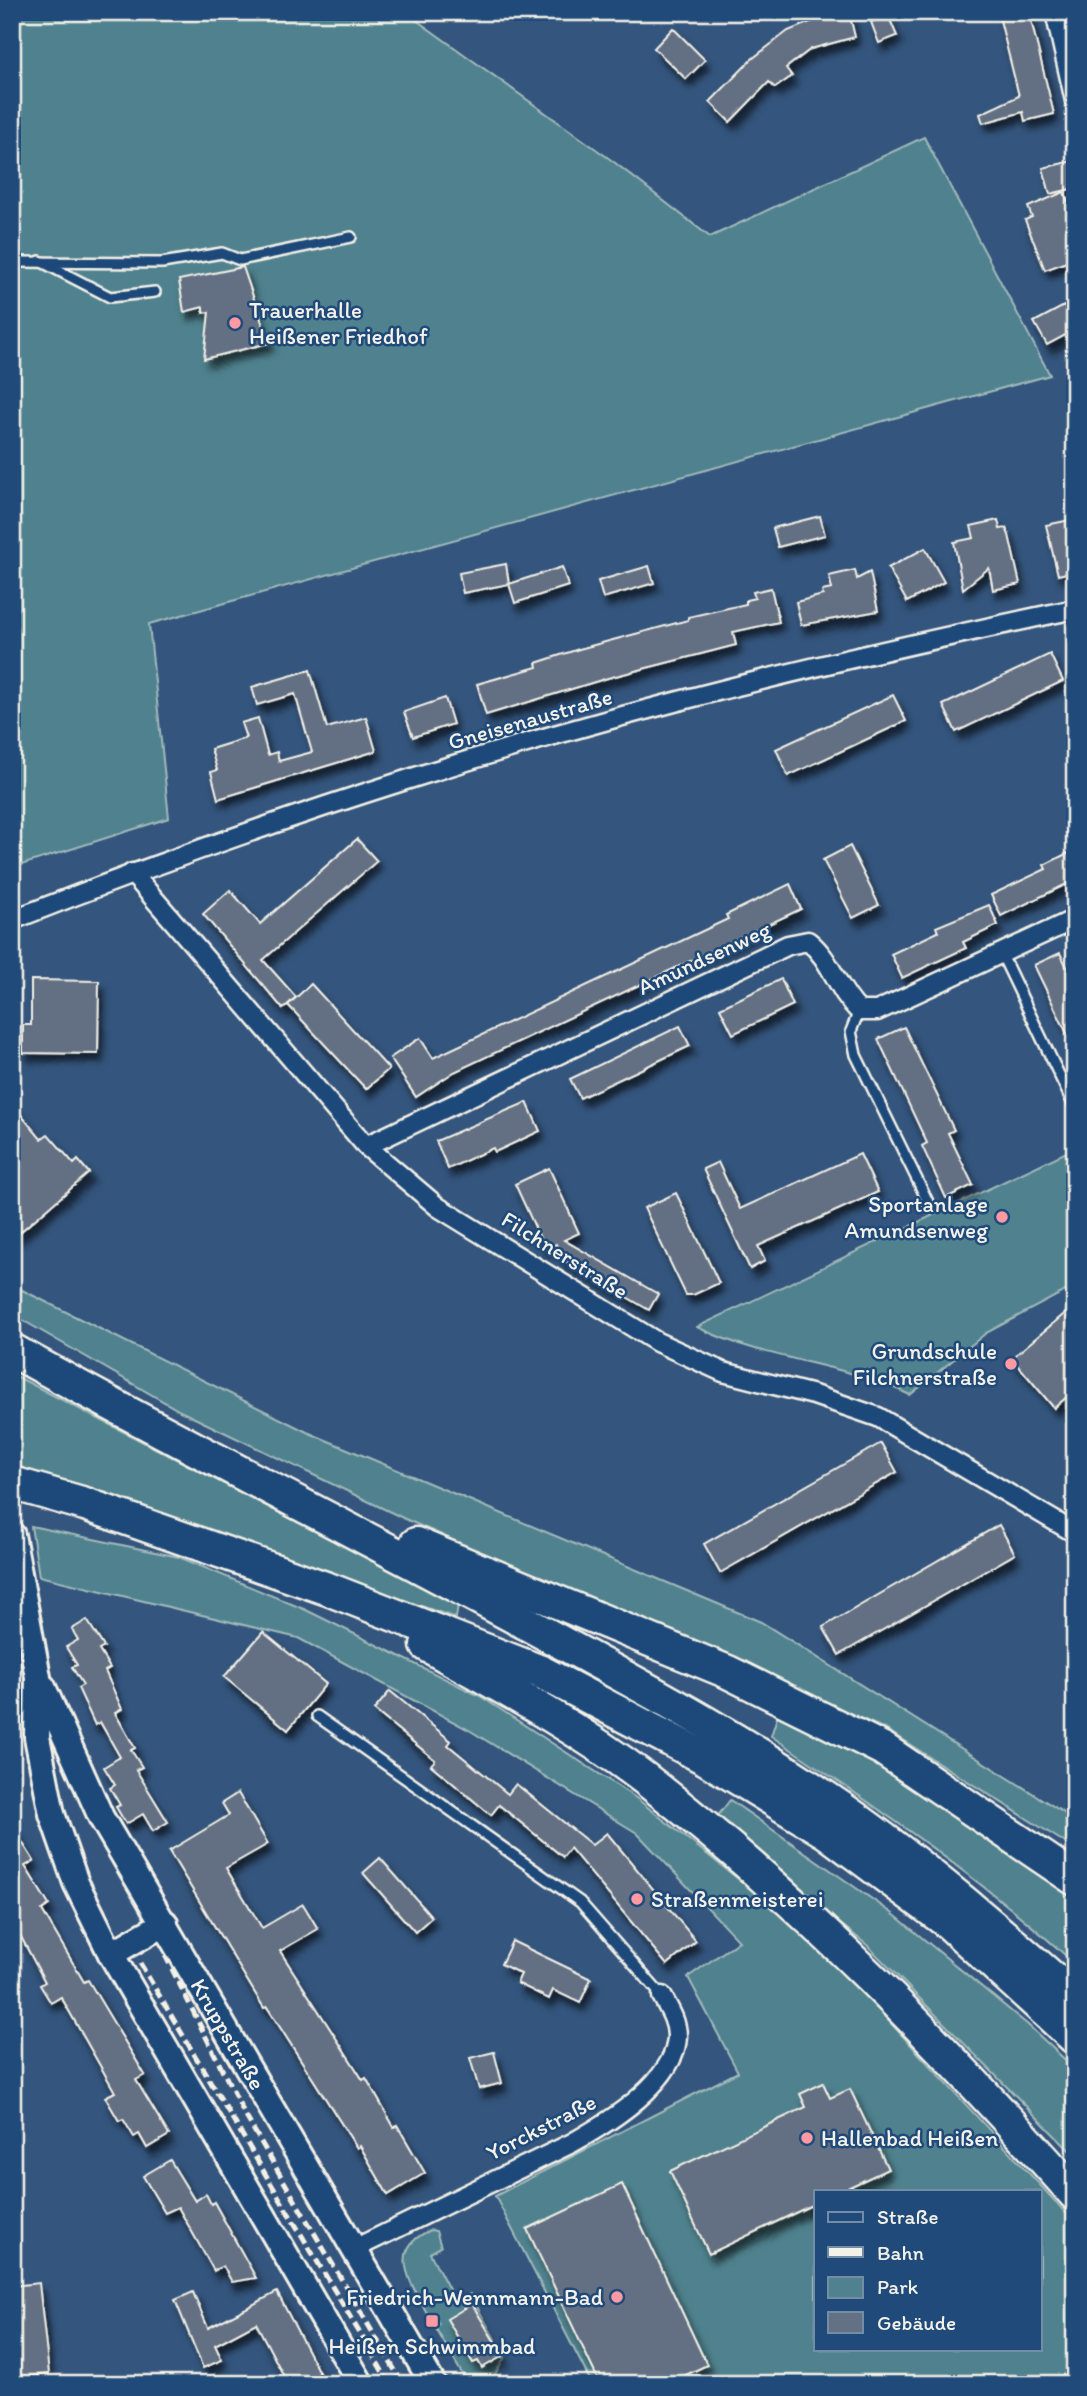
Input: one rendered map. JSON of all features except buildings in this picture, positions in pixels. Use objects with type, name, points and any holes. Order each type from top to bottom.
[{"type":"highway","points":[[12,1350],[718,1728],[841,1808],[969,1903],[1075,1998]]},
{"type":"highway","points":[[242,1474],[728,1672],[883,1749],[1075,1879]]},
{"type":"highway","points":[[12,1483],[85,1504],[328,1589],[541,1672],[705,1758],[827,1832],[950,1924],[1075,2038]]},
{"type":"highway","points":[[328,1589],[536,1707],[641,1776],[746,1861],[887,1994],[1075,2194]]},
{"type":"street","points":[[1055,12],[1075,101]]},
{"type":"street","name":"Gneisenaustraße","points":[[12,920],[132,873],[407,779],[713,692],[1075,608]]},
{"type":"street","name":"Filchnerstraße","points":[[132,873],[366,1146],[438,1207],[657,1342],[723,1372],[814,1395],[878,1417],[1075,1533]]},
{"type":"street","points":[[859,1011],[877,1011],[1075,919]]},
{"type":"street","name":"Amundsenweg","points":[[366,1146],[788,945],[808,941],[822,951],[843,995],[859,1011]]},
{"type":"street","name":"Kruppstraße","points":[[12,1535],[38,1677],[37,1737],[51,1814],[76,1883],[111,1954],[361,2384]]},
{"type":"street","name":"Kruppstraße","points":[[38,1677],[101,1817],[356,2248],[433,2384]]},
{"type":"street","points":[[111,1954],[165,1923]]},
{"type":"street","name":"Yorckstraße","points":[[356,2248],[589,2133],[643,2095],[661,2074],[677,2039],[675,2020],[662,1996]]},
{"type":"lane","points":[[12,262],[162,263],[222,253],[240,260],[351,237]]},
{"type":"lane","points":[[40,261],[110,297],[155,292]]},
{"type":"lane","points":[[1001,953],[1075,1108]]},
{"type":"lane","points":[[859,1011],[851,1031],[856,1055],[931,1208]]},
{"type":"lane","points":[[317,1716],[580,1902],[662,1996]]},
{"type":"green space","points":[[12,12],[405,12],[614,162],[710,237],[924,137],[1050,375],[149,624],[169,818],[12,868]]},
{"type":"green space","name":"Sportanlage Amundsenweg","points":[[1075,1148],[1075,1286],[986,1333],[910,1395],[857,1375],[748,1347],[697,1327]]},
{"type":"green space","points":[[12,1285],[307,1432],[761,1622],[1075,1820],[1075,1849],[885,1729],[405,1519],[180,1411],[12,1314]]},
{"type":"green space","points":[[12,1374],[458,1605],[456,1618],[20,1467],[12,1434]]},
{"type":"green space","points":[[31,1526],[179,1557],[306,1610],[480,1696],[636,1798],[775,1908],[849,1978],[1075,2223],[1075,2384],[592,2384],[495,2196],[738,2072],[688,1977],[739,1941],[637,1833],[469,1730],[298,1638],[39,1576]]},
{"type":"green space","points":[[779,1711],[863,1750],[1075,1889],[1075,1964],[965,1873],[771,1736]]},
{"type":"green space","points":[[730,1800],[892,1913],[1028,2025],[1075,2069],[1075,2156],[867,1945],[713,1822]]},
{"type":"green space","points":[[431,2230],[436,2231],[441,2247],[430,2253],[455,2301],[470,2294],[505,2357],[494,2376],[498,2384],[468,2384],[435,2327],[439,2324],[433,2313],[428,2315],[415,2291],[406,2268],[406,2257],[409,2247],[417,2238]]},
{"type":"railway","points":[[165,1955],[245,2115],[403,2384]]},
{"type":"railway","points":[[140,1963],[390,2384]]},
{"type":"place","name":"Trauerhalle Heißener Friedhof","points":[[235,323]]},
{"type":"place","name":"Sportanlage Amundsenweg","points":[[1002,1217]]},
{"type":"place","name":"Grundschule Filchnerstraße","points":[[1011,1364]]},
{"type":"place","name":"Straßenmeisterei","points":[[637,1899]]},
{"type":"place","name":"Hallenbad Heißen","points":[[807,2138]]},
{"type":"place","name":"Friedrich-Wennmann-Bad","points":[[617,2297]]},
{"type":"place","name":"Heißen Schwimmbad","points":[[432,2321]]}]
